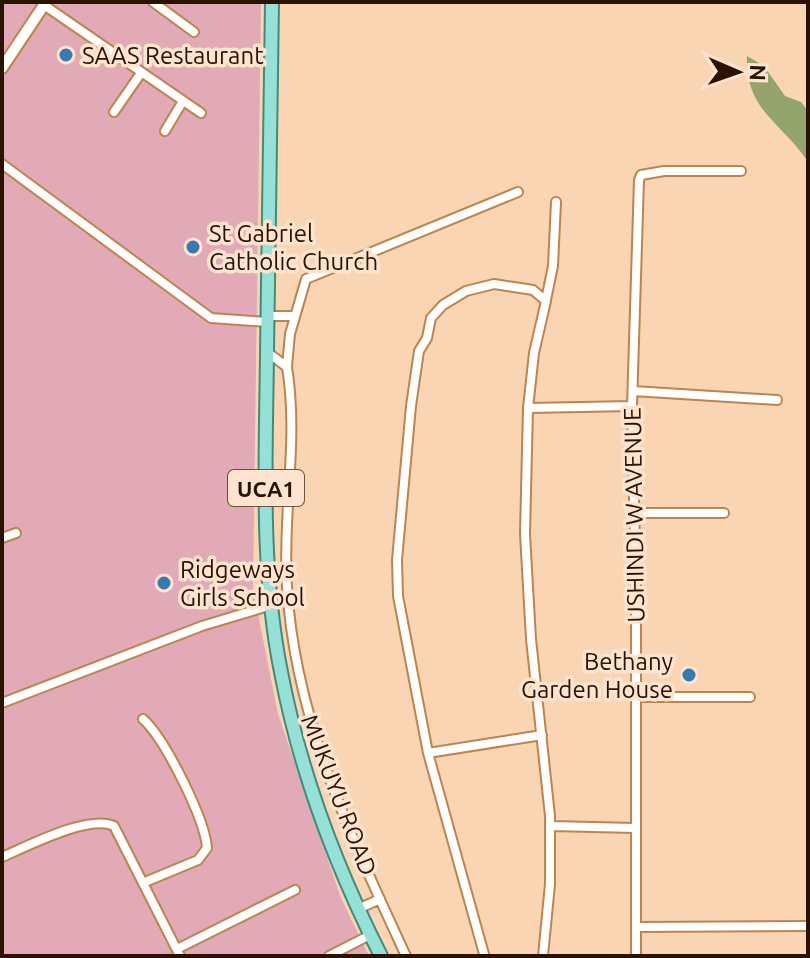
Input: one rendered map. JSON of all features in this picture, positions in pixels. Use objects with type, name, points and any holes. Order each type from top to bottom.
[{"type":"main road","name":"UCA1","points":[[272,2],[265,456],[272,605],[280,671],[298,751],[322,825],[381,956]]},
{"type":"street","points":[[153,2],[194,32]]},
{"type":"street","points":[[2,68],[45,4],[201,113]]},
{"type":"street","points":[[114,112],[141,73]]},
{"type":"street","points":[[165,131],[183,101]]},
{"type":"street","points":[[2,164],[211,318],[295,316]]},
{"type":"street","name":"USHINDI W AVENUE","points":[[636,956],[632,406],[640,176],[655,172],[741,171]]},
{"type":"street","name":"MUKUYU ROAD","points":[[406,956],[316,744],[298,682],[287,584],[294,434],[287,367],[295,316],[304,282],[311,275],[518,192]]},
{"type":"street","points":[[543,956],[551,826],[526,580],[528,408],[553,266],[556,202]]},
{"type":"street","points":[[484,954],[428,753],[397,586],[419,351],[433,313],[466,291],[488,284],[508,285],[533,290],[546,301]]},
{"type":"street","points":[[267,352],[287,367]]},
{"type":"street","points":[[633,391],[777,400]]},
{"type":"street","points":[[528,408],[632,406]]},
{"type":"street","points":[[635,513],[724,513]]},
{"type":"street","points":[[2,538],[16,533]]},
{"type":"street","points":[[271,586],[287,584]]},
{"type":"street","points":[[2,703],[202,626],[272,605]]},
{"type":"street","points":[[636,697],[750,697]]},
{"type":"street","points":[[143,719],[166,751],[201,826],[207,848],[198,860],[145,882]]},
{"type":"street","points":[[428,753],[542,735]]},
{"type":"street","points":[[298,751],[316,744]]},
{"type":"street","points":[[2,857],[77,827],[106,823],[118,831],[178,952],[295,890]]},
{"type":"street","points":[[551,826],[635,828]]},
{"type":"street","points":[[358,909],[380,899]]},
{"type":"street","points":[[636,927],[808,926]]},
{"type":"street","points":[[329,956],[370,935]]},
{"type":"shaded area","points":[[2,2],[261,2],[253,589],[278,714],[341,898],[369,956],[2,956]]},
{"type":"shaded area","points":[[747,56],[764,66],[785,96],[801,102],[808,111],[808,162],[759,103],[748,75]]},
{"type":"place","name":"SAAS Restaurant","points":[[66,55]]},
{"type":"place","name":"St Gabriel Catholic Church","points":[[193,247]]},
{"type":"place","name":"Ridgeways Girls School","points":[[164,583]]},
{"type":"place","name":"Bethany Garden House","points":[[689,675]]}]
